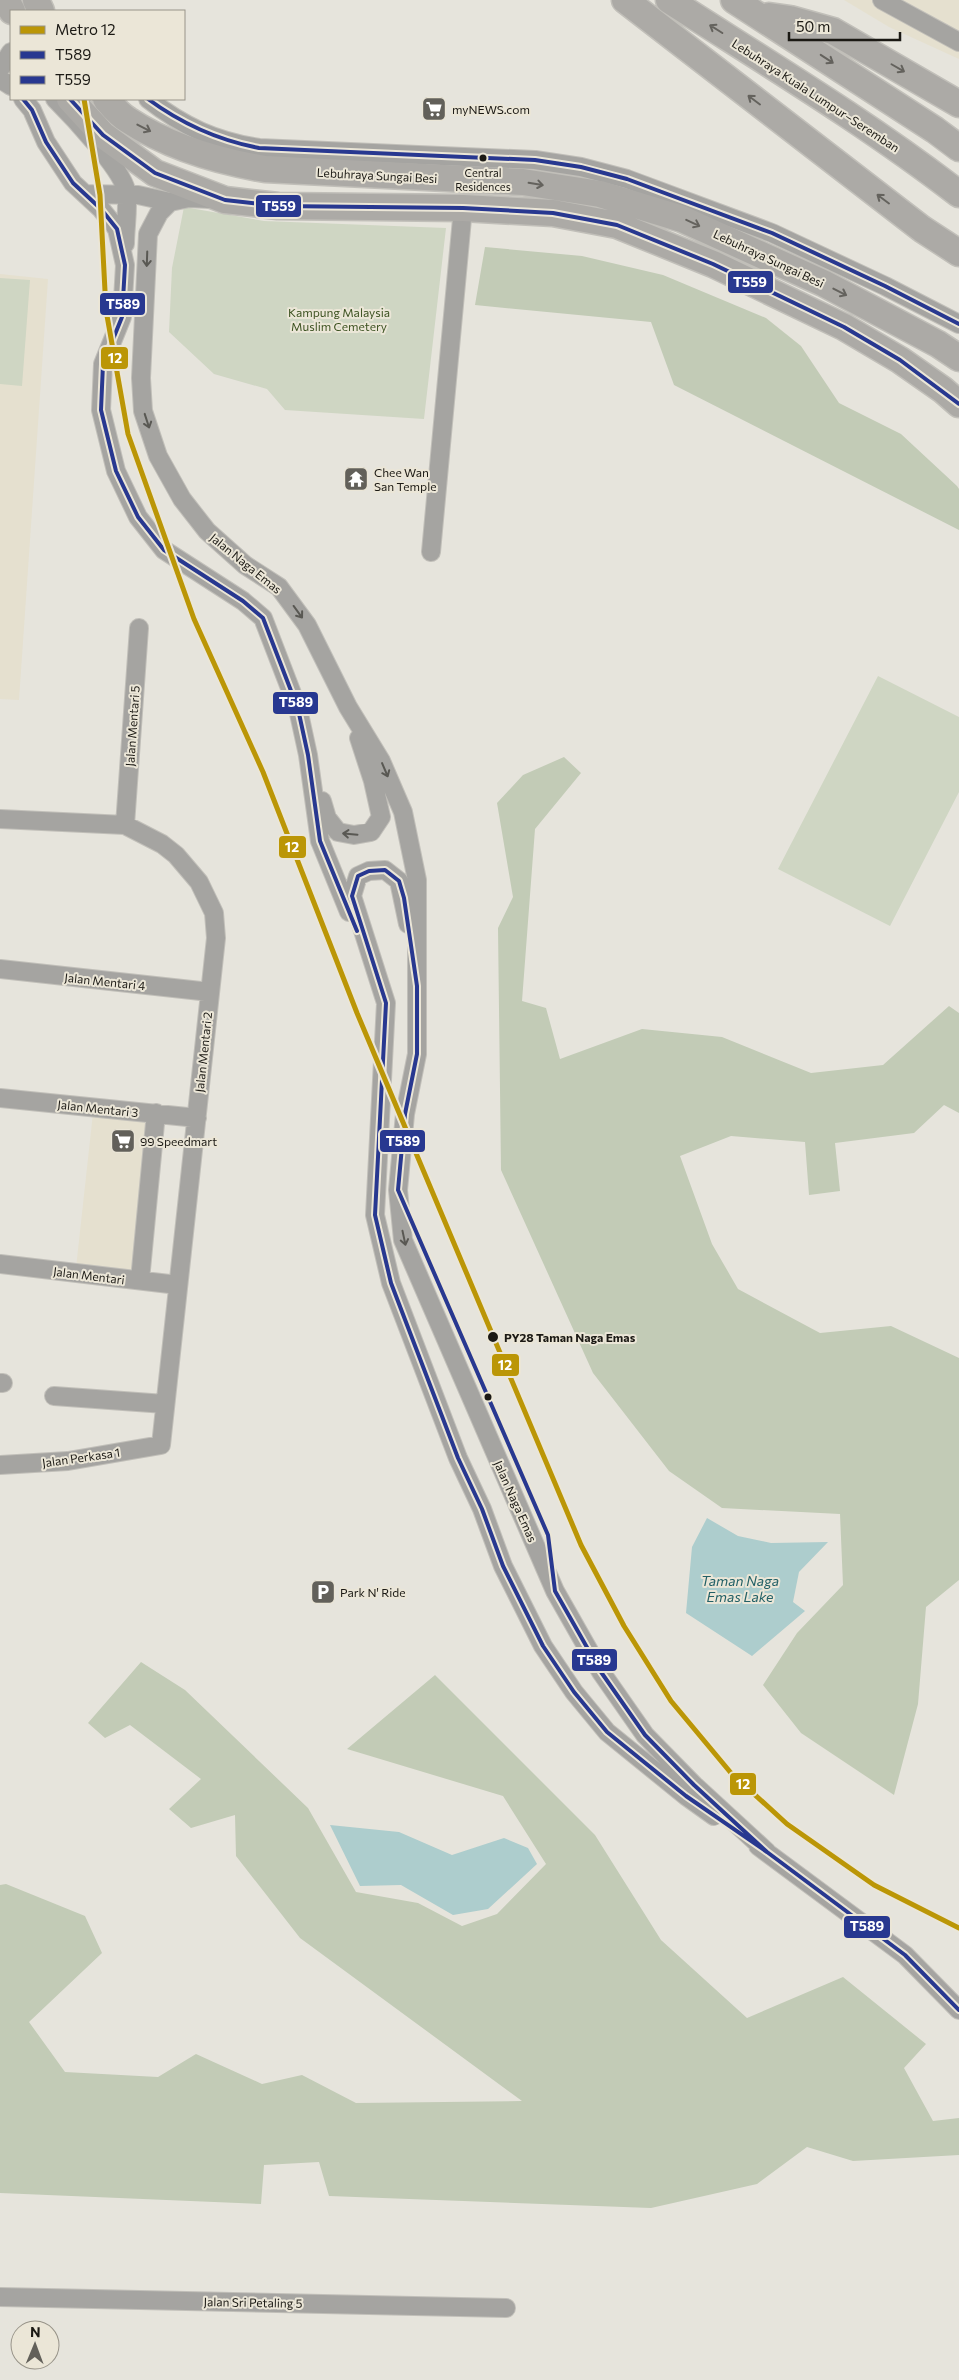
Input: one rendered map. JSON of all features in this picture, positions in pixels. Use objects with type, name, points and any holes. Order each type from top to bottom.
[{"type":"highway","points":[[625,0],[922,229],[959,253]]},
{"type":"highway","name":"Lebuhraya Kuala Lumpur–Seremban","points":[[669,0],[799,81],[912,158],[959,194]]},
{"type":"highway","points":[[734,0],[959,148]]},
{"type":"highway","points":[[756,15],[790,19],[833,31],[959,104]]},
{"type":"highway","points":[[71,100],[103,135],[155,173],[225,200],[278,206],[463,208],[553,213],[617,225],[714,264],[844,327],[900,360],[959,404]]},
{"type":"highway","name":"Lebuhraya Sungai Besi","points":[[107,100],[126,120],[187,150],[230,163],[265,170],[524,182],[600,194],[673,216],[823,283],[938,344],[959,358]]},
{"type":"street","points":[[5,0],[10,22]]},
{"type":"street","points":[[38,0],[49,10]]},
{"type":"street","points":[[882,0],[959,42]]},
{"type":"street","points":[[0,69],[10,54]]},
{"type":"street","name":"Jalan Naga Emas","points":[[24,100],[32,110],[46,142],[73,183],[101,209],[117,229],[125,265],[122,317],[103,364],[101,410],[116,471],[138,517],[164,550],[243,601],[264,618],[298,709],[308,755],[320,841],[386,1003]]},
{"type":"street","points":[[57,100],[81,124],[116,172],[126,190],[125,265]]},
{"type":"street","points":[[149,100],[174,119],[232,144],[260,148],[534,160],[581,167],[627,179],[772,234],[885,286],[959,324]]},
{"type":"street","points":[[85,194],[138,195],[164,208],[190,198],[225,200]]},
{"type":"street","name":"Jalan Naga Emas","points":[[164,208],[148,234],[141,378],[144,411],[158,456],[182,499],[207,531],[245,565],[279,586],[307,625],[348,707],[381,761],[402,812],[416,880],[417,986],[417,1054],[405,1114],[398,1190],[403,1240],[555,1591],[601,1672],[645,1736],[694,1785],[767,1852]]},
{"type":"street","points":[[431,552],[463,208]]},
{"type":"street","name":"Jalan Mentari 5","points":[[125,824],[139,628]]},
{"type":"street","name":"Jalan Naga Emas","points":[[308,755],[327,818],[338,832],[354,836],[371,832],[381,817],[374,781],[348,707]]},
{"type":"street","name":"Jalan Mentari 2","points":[[0,819],[125,824],[162,844],[176,855],[199,882],[214,913],[216,938],[161,1445]]},
{"type":"street","name":"Jalan Naga Emas","points":[[417,986],[404,898],[399,881],[385,870],[369,871],[358,876],[352,896],[386,1003],[375,1215],[391,1283],[458,1458],[482,1509],[502,1566],[543,1646],[574,1692],[607,1732],[686,1796],[767,1852],[905,1955],[959,2010]]},
{"type":"street","name":"Jalan Mentari 4","points":[[0,969],[210,992]]},
{"type":"street","name":"Jalan Mentari 3","points":[[0,1098],[196,1118]]},
{"type":"street","points":[[140,1280],[156,1114]]},
{"type":"street","name":"Jalan Mentari","points":[[0,1264],[178,1285]]},
{"type":"street","points":[[54,1396],[165,1404]]},
{"type":"street","name":"Jalan Perkasa 1","points":[[0,1465],[68,1461],[161,1445]]},
{"type":"street","name":"Jalan Sri Petaling 5","points":[[0,2297],[506,2308]]},
{"type":"shaded area","points":[[844,0],[959,0],[959,59],[889,27]]},
{"type":"shaded area","points":[[0,274],[48,279],[19,700],[0,699]]},
{"type":"shaded area","points":[[93,1113],[149,1118],[135,1275],[76,1268]]},
{"type":"green space","name":"Kampung Malaysia Muslim Cemetery","points":[[184,207],[264,221],[446,228],[424,419],[285,410],[267,389],[214,374],[169,332],[172,268]]},
{"type":"green space","points":[[485,247],[582,256],[663,275],[766,318],[801,346],[839,403],[901,434],[957,486],[959,489],[959,530],[674,385],[651,322],[475,305]]},
{"type":"green space","points":[[0,278],[30,280],[22,386],[0,384]]},
{"type":"green space","points":[[878,676],[959,717],[959,792],[890,926],[778,869]]},
{"type":"green space","points":[[564,757],[581,773],[535,829],[522,1001],[546,1008],[560,1059],[642,1029],[722,1037],[811,1073],[883,1065],[949,1006],[959,1013],[959,1113],[944,1105],[914,1133],[835,1143],[840,1191],[809,1195],[805,1142],[731,1136],[680,1156],[712,1244],[738,1289],[820,1333],[891,1326],[959,1358],[959,1580],[926,1607],[918,1704],[894,1795],[801,1733],[763,1685],[797,1633],[843,1585],[840,1514],[722,1508],[669,1471],[593,1373],[501,1170],[498,928],[513,897],[497,803],[523,775]]},
{"type":"green space","points":[[141,1662],[185,1690],[308,1808],[356,1892],[418,1903],[462,1926],[497,1914],[546,1864],[503,1796],[347,1749],[435,1675],[595,1835],[661,1940],[747,2018],[843,1977],[926,2044],[904,2068],[933,2121],[959,2118],[959,2155],[853,2161],[807,2147],[757,2184],[651,2208],[329,2196],[319,2162],[264,2165],[261,2204],[0,2193],[0,1885],[6,1884],[85,1916],[102,1953],[29,2022],[65,2072],[158,2077],[196,2054],[262,2084],[302,2075],[356,2103],[522,2101],[300,1938],[236,1856],[235,1815],[191,1828],[169,1809],[201,1779],[130,1725],[105,1738],[88,1723]]},
{"type":"water","name":"Taman Naga Emas Lake","points":[[707,1518],[738,1536],[771,1543],[828,1542],[799,1572],[793,1602],[805,1611],[752,1656],[686,1613],[692,1547]]},
{"type":"water","points":[[330,1825],[399,1832],[452,1855],[504,1838],[528,1848],[537,1864],[488,1909],[453,1915],[401,1885],[360,1886]]},
{"type":"metro line","name":"12","points":[[84,100],[100,195],[106,310],[128,434],[194,619],[263,772],[357,1013],[581,1545],[624,1626],[671,1701],[731,1773],[787,1824],[874,1885],[959,1928]]},
{"type":"transit line","name":"T589","points":[[24,100],[32,110],[46,142],[73,183],[101,209],[117,229],[125,265],[122,317],[103,364],[101,410],[116,471],[138,517],[164,550],[243,601],[263,618],[298,709],[308,755],[320,841],[357,931]]},
{"type":"transit line","name":"T559","points":[[71,100],[103,135],[155,173],[225,200],[278,206],[463,208],[553,213],[617,225],[713,264],[844,327],[900,360],[959,404]]},
{"type":"transit line","name":"T559","points":[[149,100],[200,130],[214,136],[259,148],[535,160],[581,167],[627,179],[772,233],[885,286],[959,324]]},
{"type":"transit line","name":"T589","points":[[385,870],[399,881],[404,898],[417,986],[417,1054],[405,1114],[398,1190],[548,1535],[555,1591],[601,1672],[645,1735],[694,1785],[767,1852],[686,1796],[607,1732],[574,1692],[543,1646],[503,1566],[482,1509],[458,1458],[391,1283],[375,1215],[386,1003],[352,896],[358,876],[369,871],[385,870]]},
{"type":"transit line","name":"T589","points":[[767,1852],[905,1955],[959,2010]]},
{"type":"place","name":"myNEWS.com","points":[[434,109]]},
{"type":"place","name":"Central Residences","points":[[483,158]]},
{"type":"place","name":"Chee Wan San Temple","points":[[356,479]]},
{"type":"place","name":"99 Speedmart","points":[[123,1141]]},
{"type":"place","name":"PY28 Taman Naga Emas","points":[[493,1337]]},
{"type":"place","name":"Park N' Ride","points":[[323,1592]]}]
